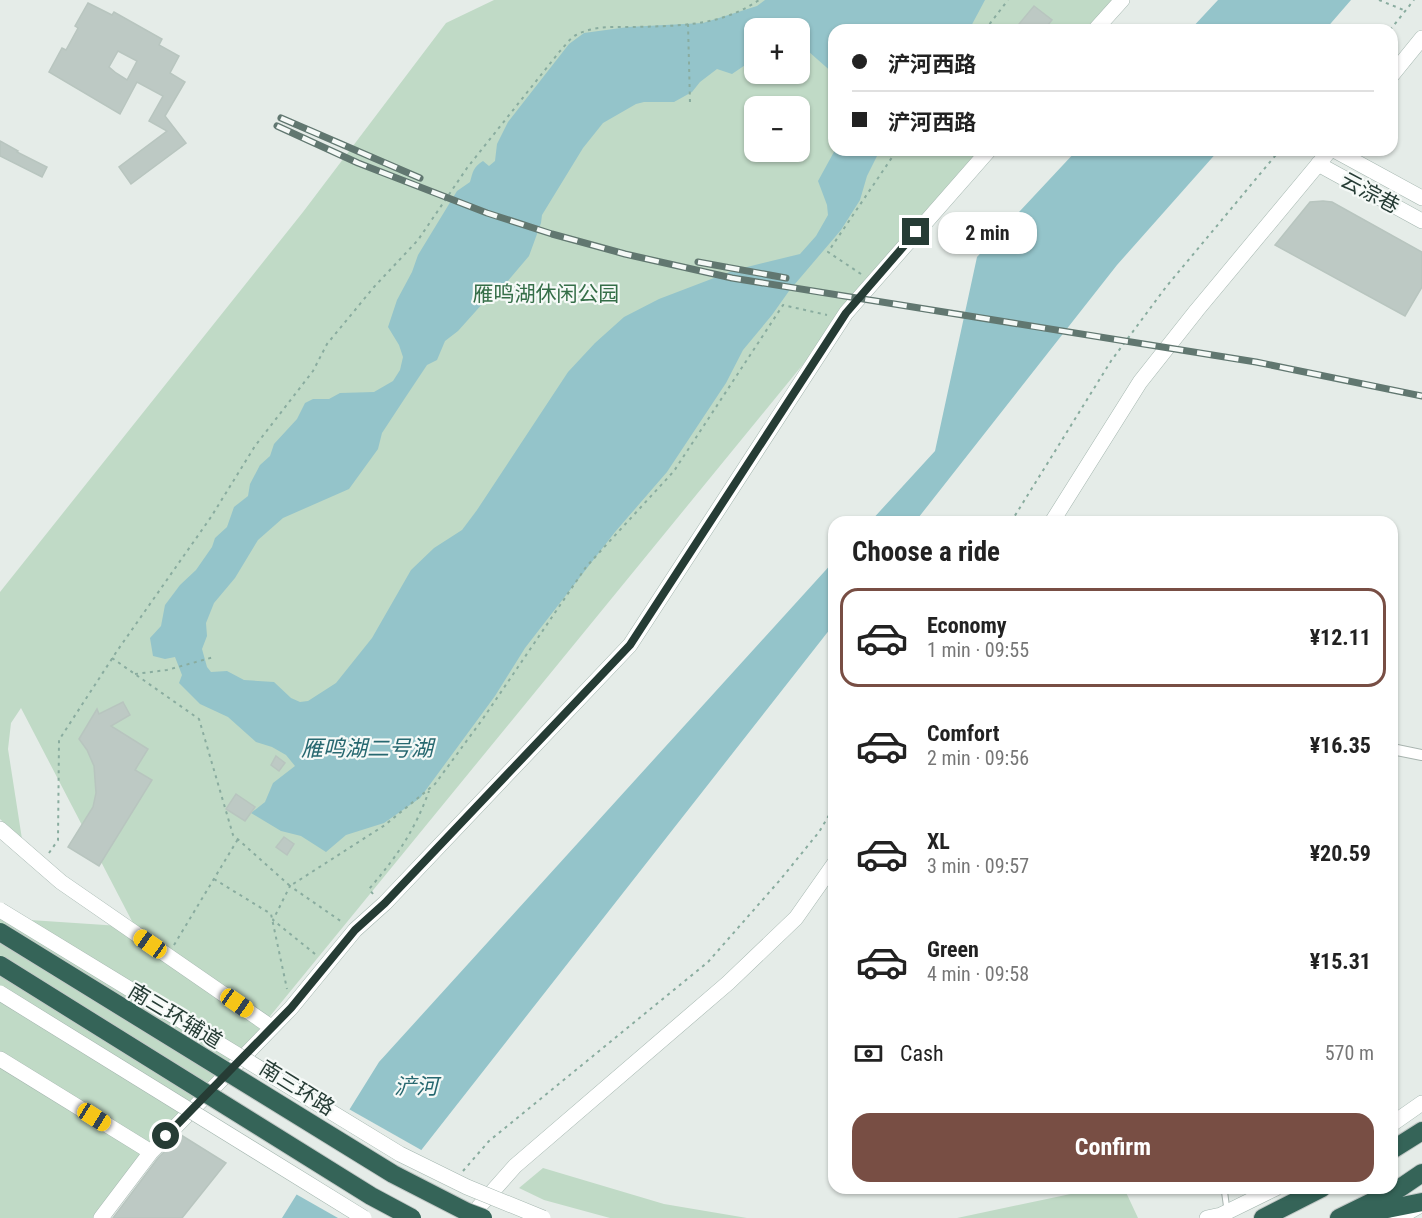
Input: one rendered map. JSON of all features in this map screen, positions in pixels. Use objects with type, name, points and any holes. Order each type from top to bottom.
[{"type":"highway","name":"南三环路","points":[[0,932],[393,1174],[483,1218]]},
{"type":"highway","points":[[0,965],[371,1196],[412,1218]]},
{"type":"highway","points":[[1398,1132],[1422,1129]]},
{"type":"highway","points":[[1398,1146],[1422,1129]]},
{"type":"highway","points":[[1398,1189],[1422,1173]]},
{"type":"highway","points":[[1263,1218],[1310,1194]]},
{"type":"highway","points":[[1341,1218],[1388,1194]]},
{"type":"highway","points":[[1341,1218],[1422,1203]]},
{"type":"street","points":[[1100,24],[1122,0]]},
{"type":"street","points":[[1398,68],[1422,38]]},
{"type":"street","points":[[101,1218],[151,1152],[291,1008],[355,930],[382,905],[630,645],[842,319],[984,156]]},
{"type":"street","points":[[1056,516],[1140,382],[1326,156]]},
{"type":"street","name":"云淙巷","points":[[1343,156],[1422,198]]},
{"type":"street","name":"云淙巷","points":[[1318,164],[1422,221]]},
{"type":"street","points":[[1398,750],[1422,755]]},
{"type":"street","points":[[0,829],[61,882],[271,1027]]},
{"type":"street","points":[[469,1218],[515,1166],[728,983],[796,918],[828,873]]},
{"type":"street","name":"南三环辅道","points":[[0,910],[400,1154],[467,1187],[543,1218]]},
{"type":"street","points":[[0,993],[364,1218]]},
{"type":"street","points":[[0,1059],[151,1152]]},
{"type":"street","points":[[1398,1120],[1422,1103]]},
{"type":"street","points":[[1219,1215],[1263,1194]]},
{"type":"street","points":[[1398,1218],[1422,1203]]},
{"type":"lane","points":[[1219,1215],[1223,1194]]},
{"type":"path","points":[[40,864],[58,840],[59,740],[112,658],[211,517],[255,446],[313,371],[327,344],[374,287],[418,240],[467,168],[574,36],[597,27],[716,21],[743,11],[759,0]]},
{"type":"path","points":[[990,24],[1008,0]]},
{"type":"path","points":[[1379,0],[1406,11]]},
{"type":"path","points":[[1395,24],[1414,0]]},
{"type":"path","points":[[688,24],[690,103]]},
{"type":"path","points":[[872,282],[828,252],[893,156]]},
{"type":"path","points":[[1015,516],[1111,361],[1166,287],[1275,156]]},
{"type":"path","points":[[273,920],[290,886],[385,825],[430,788],[482,720],[586,567],[674,471],[783,305],[842,319]]},
{"type":"path","points":[[135,674],[167,670],[214,657]]},
{"type":"path","points":[[112,658],[199,719],[233,835],[290,886],[355,930]]},
{"type":"path","points":[[382,905],[369,889],[394,860],[419,819],[430,788]]},
{"type":"path","points":[[459,1175],[489,1141],[708,962],[780,880],[819,832],[828,817]]},
{"type":"path","points":[[168,956],[238,839]]},
{"type":"path","points":[[214,879],[272,914],[291,1008]]},
{"type":"path","points":[[273,920],[327,964]]},
{"type":"green space","name":"雁鸣湖休闲公园","points":[[494,0],[1119,0],[1098,24],[828,24],[828,156],[983,156],[845,313],[105,1218],[0,1218],[0,918],[135,927],[21,708],[11,723],[8,749],[22,839],[0,819],[0,592],[303,212],[446,23]]},
{"type":"green space","points":[[543,1168],[664,1204],[747,1218],[610,1218],[544,1200],[519,1188]]},
{"type":"green space","points":[[1071,1194],[1127,1194],[1138,1218],[957,1218]]},
{"type":"water","name":"雁鸣湖二号湖","points":[[765,0],[985,0],[972,24],[828,24],[828,69],[810,53],[810,18],[744,18],[744,66],[732,74],[717,69],[700,82],[692,92],[674,102],[636,104],[603,123],[583,148],[542,215],[529,256],[507,282],[445,341],[437,360],[427,365],[382,433],[378,449],[349,489],[283,518],[258,540],[235,578],[214,603],[206,623],[207,636],[202,649],[207,667],[211,672],[227,671],[244,680],[274,682],[291,698],[300,702],[308,701],[336,683],[372,638],[411,570],[434,548],[462,530],[568,372],[595,343],[624,317],[659,299],[735,270],[800,254],[816,236],[828,215],[827,205],[818,181],[832,156],[877,156],[867,176],[860,200],[841,230],[743,350],[726,383],[667,472],[615,532],[525,648],[495,696],[420,798],[384,823],[346,835],[326,852],[301,836],[281,831],[251,813],[265,802],[273,783],[295,766],[286,755],[256,742],[228,717],[200,704],[179,683],[182,675],[175,657],[165,659],[153,656],[150,638],[161,626],[165,605],[180,585],[196,570],[212,547],[215,538],[227,527],[234,507],[248,496],[250,484],[260,465],[270,456],[274,444],[297,419],[305,403],[313,399],[329,399],[340,393],[374,392],[393,381],[400,370],[403,357],[388,327],[397,300],[418,255],[457,191],[470,182],[475,168],[483,161],[489,166],[495,161],[497,144],[508,122],[569,44],[584,33],[628,27],[703,23],[757,6]]},
{"type":"water","points":[[1218,0],[1351,0],[1330,24],[1196,24]]},
{"type":"water","points":[[1071,156],[1214,156],[1117,265],[920,516],[875,516],[935,451],[977,257]]},
{"type":"water","name":"浐河","points":[[828,568],[828,632],[368,1218],[282,1218],[379,1062]]},
{"type":"pier","points":[[347,1108],[423,1151],[372,1218],[338,1218],[294,1193]]},
{"type":"building","points":[[88,3],[112,15],[114,12],[162,39],[159,45],[179,56],[170,73],[185,82],[165,116],[186,143],[131,184],[119,167],[167,131],[149,121],[163,96],[137,82],[120,114],[49,72],[62,48],[66,50],[78,28],[75,26]],"holes":[[[118,51],[137,61],[127,80],[109,67]]]},
{"type":"building","points":[[1034,6],[1052,20],[1049,24],[1019,24]]},
{"type":"building","points":[[0,141],[47,167],[42,177],[0,156]]},
{"type":"building","points":[[1310,202],[1332,202],[1422,252],[1422,287],[1405,316],[1275,245]]},
{"type":"building","points":[[123,702],[130,715],[111,726],[148,749],[135,770],[152,780],[99,866],[68,847],[93,807],[96,793],[94,766],[79,739],[97,709],[99,714]]},
{"type":"building","points":[[276,756],[285,763],[279,771],[271,765]]},
{"type":"building","points":[[236,794],[255,807],[245,821],[226,809]]},
{"type":"building","points":[[284,837],[294,844],[287,855],[276,847]]},
{"type":"building","points":[[181,1135],[226,1163],[182,1218],[113,1218],[158,1158]]},
{"type":"railway","points":[[281,118],[420,178]]},
{"type":"railway","points":[[277,126],[358,163],[487,213],[625,254],[732,278],[1256,362],[1422,396]]},
{"type":"railway","points":[[698,262],[786,278]]},
{"type":"route","points":[[166,1136],[291,1008],[355,930],[385,903],[630,645],[846,313],[916,232]]}]
